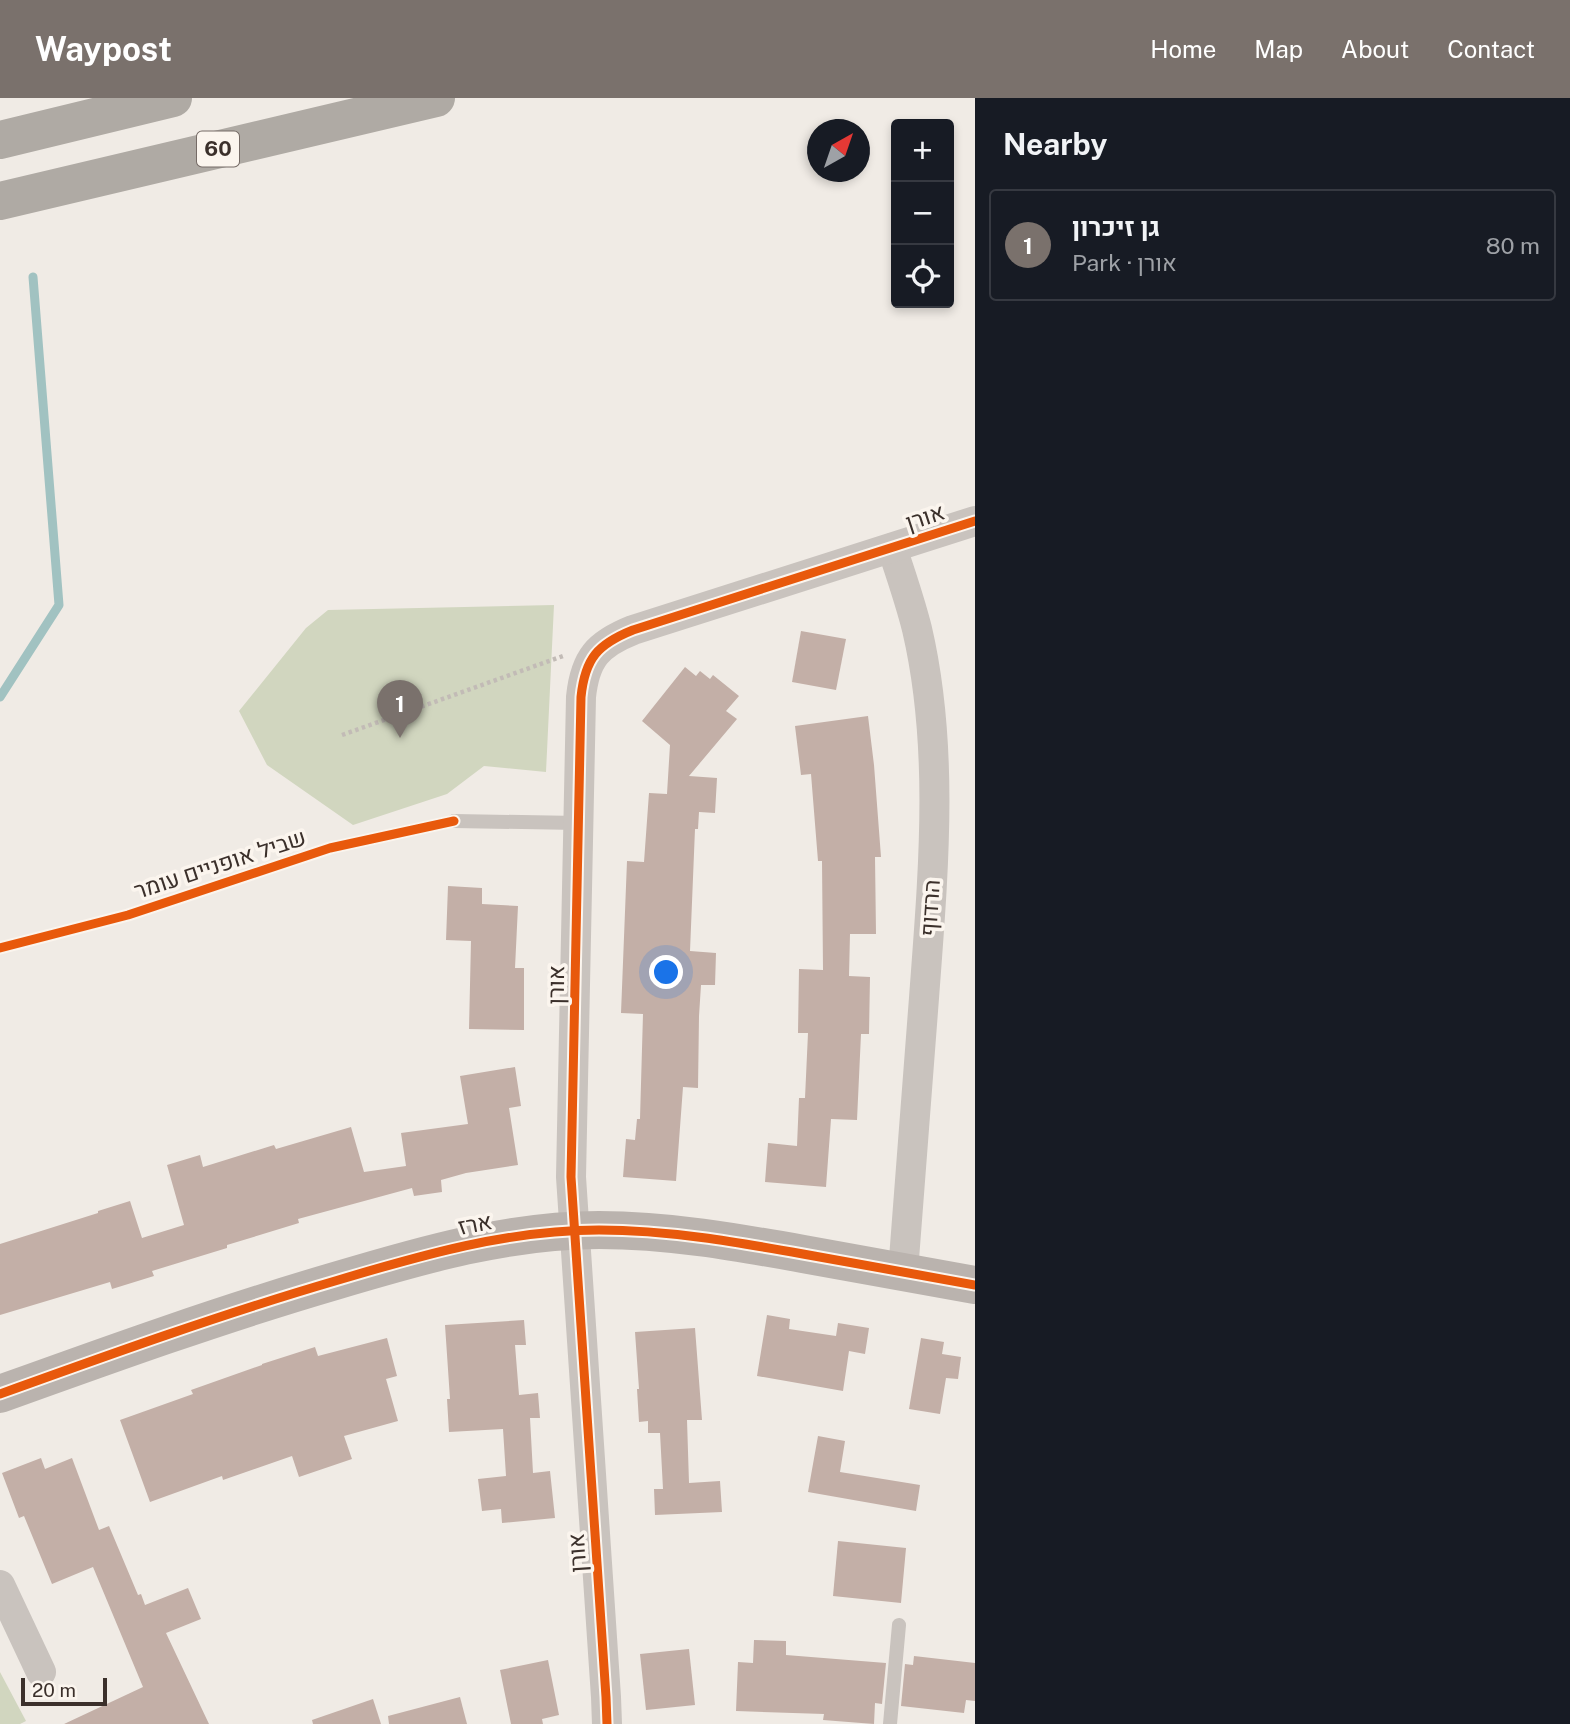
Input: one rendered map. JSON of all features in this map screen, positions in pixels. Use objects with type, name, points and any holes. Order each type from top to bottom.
[{"type":"highway","points":[[0,140],[173,98]]},
{"type":"highway","name":"60","points":[[0,201],[436,98]]},
{"type":"street","name":"אורן","points":[[607,1724],[571,1177],[580,696],[584,672],[595,654],[611,640],[634,630],[975,521]]},
{"type":"street","name":"הרדוף","points":[[892,548],[909,598],[925,674],[934,803],[932,882],[903,1272]]},
{"type":"street","name":"ארז","points":[[0,1394],[192,1326],[370,1270],[463,1245],[509,1237],[598,1230],[687,1235],[975,1285]]},
{"type":"street","points":[[0,1585],[41,1672]]},
{"type":"lane","points":[[454,821],[578,823]]},
{"type":"lane","points":[[890,1724],[899,1625]]},
{"type":"path","points":[[342,735],[568,654],[595,654]]},
{"type":"green space","points":[[554,605],[546,772],[484,766],[447,794],[353,825],[267,765],[239,711],[306,628],[328,610]]},
{"type":"green space","points":[[0,1672],[26,1721],[20,1724],[0,1724]]},
{"type":"building","points":[[801,631],[846,639],[836,690],[792,682]]},
{"type":"building","points":[[685,667],[696,676],[700,671],[710,679],[713,675],[739,696],[726,711],[737,719],[689,776],[717,778],[715,813],[699,812],[698,829],[695,829],[690,951],[716,953],[715,985],[701,985],[698,1088],[683,1087],[676,1181],[623,1177],[626,1139],[635,1140],[637,1119],[640,1119],[643,1014],[621,1013],[627,861],[644,862],[649,793],[667,794],[670,745],[642,721]]},
{"type":"building","points":[[868,716],[881,857],[875,857],[876,934],[850,934],[849,976],[870,977],[869,1034],[861,1034],[857,1120],[831,1119],[826,1187],[765,1182],[768,1143],[797,1146],[799,1098],[805,1098],[808,1033],[798,1033],[799,969],[823,970],[822,861],[818,861],[811,774],[801,775],[795,726]]},
{"type":"building","points":[[448,886],[482,888],[482,904],[518,906],[515,968],[524,968],[524,1030],[469,1029],[471,941],[446,940]]},
{"type":"building","points":[[515,1067],[521,1106],[509,1108],[518,1165],[441,1180],[442,1192],[414,1196],[412,1188],[298,1219],[299,1223],[152,1271],[154,1276],[112,1289],[110,1282],[0,1315],[0,1244],[130,1201],[142,1238],[184,1225],[167,1165],[200,1155],[203,1167],[274,1145],[276,1149],[351,1127],[364,1172],[406,1166],[401,1133],[468,1124],[460,1076]]},
{"type":"building","points":[[767,1315],[790,1319],[789,1329],[836,1336],[838,1323],[869,1328],[865,1354],[849,1351],[843,1391],[757,1376]]},
{"type":"building","points":[[524,1320],[526,1345],[515,1345],[519,1395],[538,1393],[540,1418],[530,1418],[533,1473],[550,1471],[555,1518],[502,1523],[501,1509],[482,1511],[478,1479],[506,1476],[503,1429],[449,1432],[447,1399],[450,1399],[445,1325]]},
{"type":"building","points":[[695,1328],[702,1420],[687,1420],[689,1483],[720,1481],[722,1512],[655,1515],[654,1489],[663,1489],[660,1433],[648,1433],[648,1421],[639,1422],[635,1332]]},
{"type":"building","points":[[387,1338],[397,1376],[386,1379],[398,1421],[344,1436],[352,1459],[299,1477],[292,1456],[223,1480],[222,1476],[150,1502],[120,1420],[193,1394],[191,1390],[315,1347],[318,1356]]},
{"type":"building","points":[[921,1338],[944,1342],[942,1354],[961,1357],[958,1379],[946,1378],[940,1414],[909,1409]]},
{"type":"building","points":[[818,1436],[845,1441],[840,1472],[920,1485],[916,1511],[808,1492]]},
{"type":"building","points":[[41,1458],[45,1469],[72,1458],[99,1530],[109,1526],[138,1595],[141,1594],[145,1605],[188,1588],[201,1619],[166,1633],[209,1724],[64,1724],[143,1687],[93,1567],[52,1584],[24,1516],[19,1518],[2,1473]]},
{"type":"building","points":[[838,1541],[906,1548],[901,1603],[833,1596]]},
{"type":"building","points":[[754,1640],[786,1641],[786,1655],[886,1663],[882,1704],[875,1703],[874,1724],[823,1720],[824,1714],[736,1711],[738,1662],[753,1663]]},
{"type":"building","points":[[689,1649],[695,1705],[646,1710],[640,1654]]},
{"type":"building","points":[[914,1656],[975,1663],[975,1701],[966,1700],[964,1713],[901,1706],[905,1664],[913,1665]]},
{"type":"building","points":[[548,1660],[559,1715],[542,1719],[543,1724],[511,1724],[500,1670]]},
{"type":"building","points":[[460,1697],[467,1724],[389,1724],[388,1716]]},
{"type":"building","points":[[373,1699],[381,1724],[313,1724],[312,1720]]},
{"type":"waterway","points":[[0,697],[59,605],[33,277]]},
{"type":"cycle path","points":[[607,1724],[571,1177],[581,697],[586,672],[595,654],[602,647],[633,630],[975,521]]},
{"type":"cycle path","name":"שביל אופניים עומר","points":[[0,948],[128,915],[330,848],[454,821]]},
{"type":"cycle path","points":[[0,1394],[167,1335],[368,1271],[433,1253],[532,1234],[599,1230],[676,1234],[753,1245],[975,1285]]},
{"type":"place","name":"גן זיכרון","points":[[400,738]]}]
